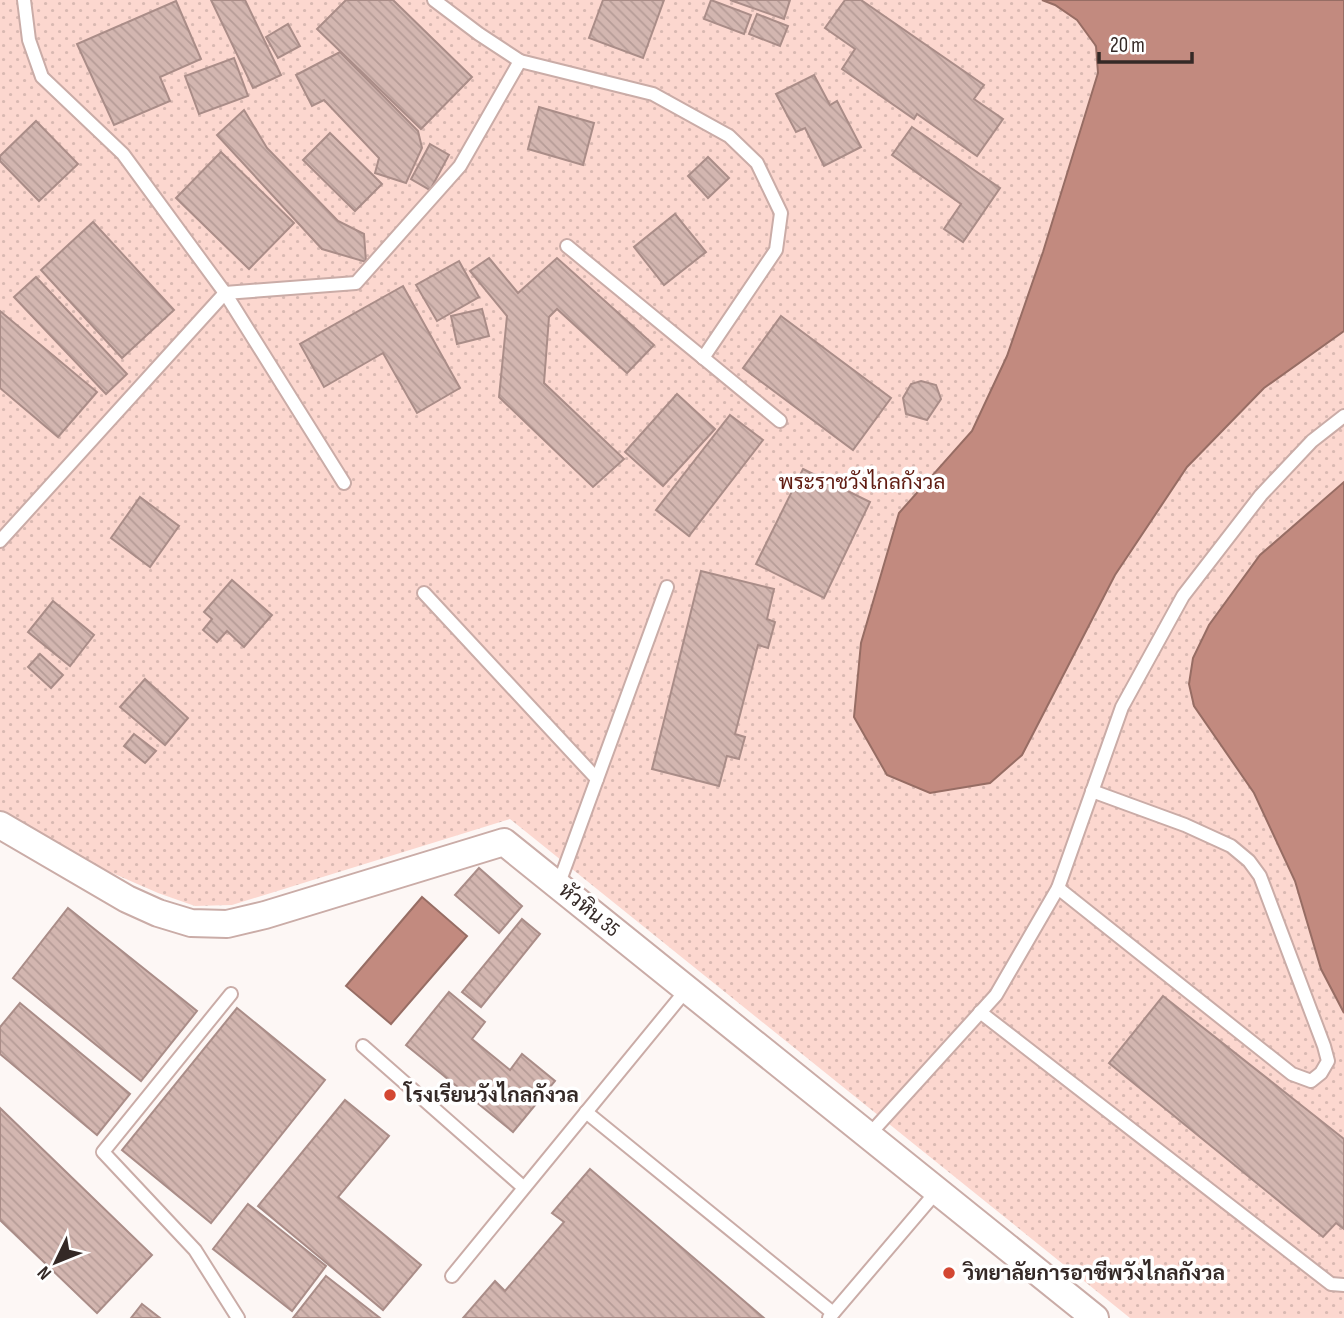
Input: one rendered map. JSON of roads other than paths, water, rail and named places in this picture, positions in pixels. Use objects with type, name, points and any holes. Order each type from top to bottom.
[{"type":"street","name":"หัวหิน 35","points":[[0,825],[127,900],[191,923],[227,924],[265,915],[504,842],[1095,1318]]},
{"type":"lane","points":[[24,0],[29,40],[43,77],[123,154],[225,293],[344,483]]},
{"type":"lane","points":[[434,0],[478,34],[520,61],[653,94],[729,136],[757,163],[781,213],[776,250],[703,358]]},
{"type":"lane","points":[[0,541],[225,293],[356,283],[460,166],[520,61]]},
{"type":"lane","points":[[567,246],[780,421]]},
{"type":"lane","points":[[868,1136],[996,995],[1058,887],[1122,706],[1184,596],[1261,495],[1312,441],[1344,416]]},
{"type":"lane","points":[[558,886],[667,587]]},
{"type":"lane","points":[[424,593],[597,779]]},
{"type":"lane","points":[[1058,887],[1292,1074],[1311,1081],[1321,1073],[1328,1061],[1324,1046],[1260,876],[1250,861],[1231,846],[1185,825],[1092,791]]},
{"type":"lane","points":[[452,1276],[687,989]]},
{"type":"lane","points":[[231,994],[103,1152],[195,1250],[238,1318]]},
{"type":"lane","points":[[980,1012],[1331,1284],[1344,1285]]},
{"type":"lane","points":[[363,1046],[523,1188]]},
{"type":"lane","points":[[586,1112],[831,1315],[937,1191]]},
{"type":"place","name":"โรงเรียนวังไกลกังวล","points":[[390,1095]]},
{"type":"place","name":"วิทยาลัยการอาชีพวังไกลกังวล","points":[[949,1273]]},
{"type":"park label","name":"พระราชวังไกลกังวล","points":[[862,482]]}]
